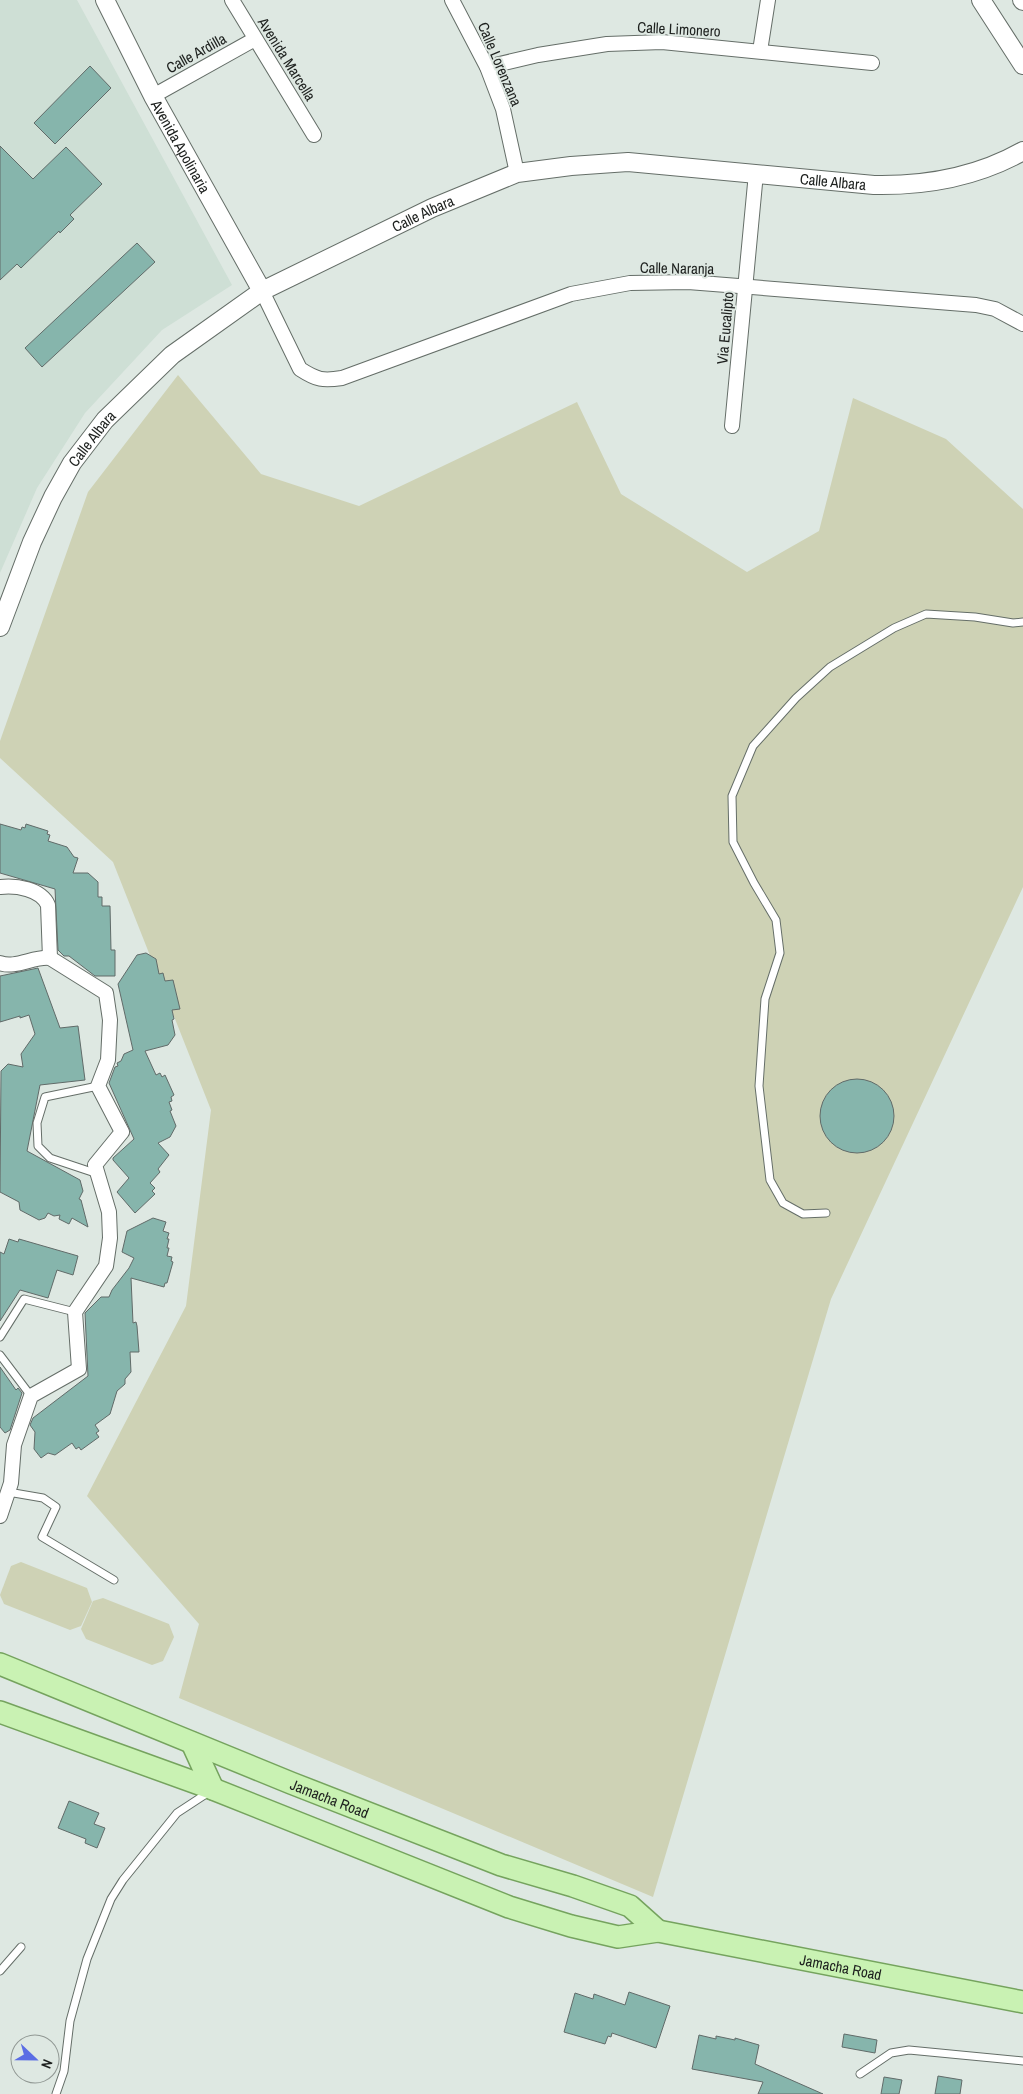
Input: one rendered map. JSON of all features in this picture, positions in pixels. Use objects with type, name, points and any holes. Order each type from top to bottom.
[{"type":"main road","name":"Jamacha Road","points":[[0,1664],[192,1743],[501,1865],[630,1906],[658,1931]]},
{"type":"main road","name":"Jamacha Road","points":[[0,1712],[214,1789],[509,1906],[571,1926],[618,1937],[658,1931],[1023,2002]]},
{"type":"main road","points":[[192,1743],[214,1789]]},
{"type":"street","name":"Avenida Apolinaria","points":[[105,0],[153,96],[262,291]]},
{"type":"street","name":"Avenida Marcella","points":[[232,0],[314,135]]},
{"type":"street","name":"Calle Lorenzana","points":[[452,0],[487,68],[503,110],[517,173]]},
{"type":"street","points":[[760,51],[768,0]]},
{"type":"street","points":[[981,0],[1023,65]]},
{"type":"street","name":"Calle Ardilla","points":[[153,96],[255,39]]},
{"type":"street","name":"Calle Limonero","points":[[487,68],[538,55],[607,44],[662,42],[872,63]]},
{"type":"street","name":"Calle Albara","points":[[0,627],[32,542],[53,497],[72,464],[105,420],[172,355],[262,291],[432,208],[517,173],[571,166],[628,162],[874,186],[942,181],[982,170],[1023,151]]},
{"type":"street","name":"Via Eucalipto","points":[[732,426],[756,173]]},
{"type":"street","name":"Calle Naranja","points":[[262,291],[300,370],[312,377],[325,381],[342,378],[570,294],[630,283],[660,281],[976,305],[995,309],[1023,324]]},
{"type":"street","points":[[0,887],[23,888],[46,900],[48,905],[50,958]]},
{"type":"street","points":[[0,963],[15,963],[41,957],[50,958],[106,993],[110,1020],[108,1060],[98,1086],[122,1132],[95,1165],[110,1212],[110,1238],[106,1266],[75,1312],[79,1370],[31,1396],[14,1445],[9,1487],[0,1516]]},
{"type":"lane","points":[[826,1213],[803,1214],[783,1203],[770,1180],[759,1077],[766,999],[780,953],[776,920],[733,842],[732,796],[753,746],[796,698],[830,667],[894,628],[926,614],[975,617],[1013,623],[1023,622]]},
{"type":"lane","points":[[98,1086],[45,1097],[37,1123],[38,1146],[50,1158],[98,1174]]},
{"type":"lane","points":[[0,1337],[24,1299],[75,1312]]},
{"type":"lane","points":[[0,1355],[31,1396]]},
{"type":"lane","points":[[9,1487],[42,1498],[56,1506],[42,1537],[114,1580]]},
{"type":"lane","points":[[56,2094],[64,2070],[70,2022],[87,1959],[111,1899],[136,1863],[177,1813],[214,1789]]},
{"type":"lane","points":[[0,1971],[21,1946]]},
{"type":"lane","points":[[860,2074],[891,2053],[909,2050],[1023,2061]]},
{"type":"shaded area","points":[[0,0],[77,0],[232,285],[162,330],[85,413],[37,488],[0,573]]},
{"type":"green space","points":[[178,375],[261,474],[359,506],[577,402],[621,494],[747,572],[819,531],[853,398],[946,439],[1023,509],[1023,887],[831,1299],[653,1897],[179,1698],[199,1624],[87,1496],[186,1306],[211,1110],[113,862],[0,758],[0,741],[88,492]]},
{"type":"green space","points":[[21,1562],[87,1588],[92,1602],[81,1626],[70,1630],[4,1604],[0,1595],[11,1566]]},
{"type":"green space","points":[[103,1598],[169,1624],[174,1637],[163,1661],[152,1665],[86,1639],[81,1629],[93,1601]]},
{"type":"building","points":[[90,66],[111,88],[55,144],[34,123]]},
{"type":"building","points":[[0,146],[33,179],[66,147],[102,184],[70,215],[74,219],[60,233],[59,231],[21,268],[17,264],[0,280]]},
{"type":"building","points":[[137,243],[155,262],[42,367],[25,348]]},
{"type":"building","points":[[0,824],[21,830],[22,827],[25,828],[26,824],[48,831],[47,834],[50,835],[48,841],[67,847],[74,857],[78,858],[73,873],[88,873],[98,882],[98,897],[102,897],[102,906],[110,906],[111,950],[115,950],[115,976],[95,976],[58,950],[55,889],[0,873]]},
{"type":"building","points":[[146,953],[156,959],[159,974],[163,973],[165,981],[173,980],[180,1009],[172,1010],[175,1035],[168,1045],[145,1051],[156,1075],[160,1073],[162,1077],[165,1075],[174,1095],[171,1097],[172,1101],[169,1102],[172,1110],[170,1111],[176,1126],[170,1137],[158,1143],[169,1155],[158,1169],[160,1172],[150,1183],[155,1188],[152,1191],[155,1194],[135,1213],[117,1192],[129,1178],[113,1160],[134,1139],[109,1083],[115,1067],[118,1066],[117,1063],[121,1061],[124,1054],[133,1050],[118,984],[137,955]]},
{"type":"building","points":[[38,968],[60,1028],[78,1026],[85,1080],[40,1085],[27,1151],[80,1180],[83,1191],[79,1199],[81,1200],[88,1227],[72,1218],[69,1224],[59,1219],[60,1215],[54,1216],[48,1213],[45,1218],[39,1220],[20,1210],[19,1202],[0,1192],[1,1071],[8,1064],[23,1067],[21,1054],[35,1034],[29,1015],[0,1022],[0,976]]},
{"type":"building","points":[[857,1079],[878,1085],[888,1095],[894,1116],[888,1137],[878,1147],[857,1153],[836,1147],[826,1137],[820,1116],[826,1095],[836,1085]]},
{"type":"building","points":[[153,1218],[166,1222],[163,1231],[169,1233],[167,1256],[172,1257],[171,1261],[173,1262],[164,1287],[131,1278],[133,1323],[136,1322],[137,1326],[139,1352],[130,1352],[131,1372],[125,1379],[125,1384],[117,1391],[110,1414],[95,1425],[99,1431],[96,1433],[99,1437],[81,1450],[79,1447],[76,1449],[72,1443],[55,1455],[48,1453],[41,1458],[34,1449],[35,1432],[30,1425],[33,1418],[88,1376],[85,1313],[101,1297],[109,1297],[112,1290],[129,1268],[134,1258],[122,1252],[127,1231]]},
{"type":"building","points":[[9,1239],[18,1242],[19,1239],[78,1256],[73,1275],[57,1270],[48,1298],[20,1290],[0,1321],[0,1252],[4,1254]]},
{"type":"building","points":[[0,1367],[16,1390],[18,1388],[22,1393],[10,1430],[5,1433],[0,1427]]},
{"type":"building","points":[[69,1801],[99,1813],[94,1824],[105,1828],[97,1848],[85,1843],[86,1839],[58,1828]]},
{"type":"building","points":[[629,1992],[670,2006],[656,2048],[612,2033],[611,2037],[608,2036],[605,2044],[564,2032],[575,1993],[593,1999],[594,1994],[625,2005]]},
{"type":"building","points":[[844,2034],[877,2040],[875,2053],[842,2047]]},
{"type":"building","points":[[699,2035],[716,2039],[716,2036],[735,2040],[735,2038],[759,2045],[755,2064],[823,2094],[758,2094],[763,2082],[692,2069]]},
{"type":"building","points":[[938,2076],[962,2080],[960,2094],[935,2094]]},
{"type":"building","points":[[884,2077],[902,2080],[899,2094],[881,2094]]}]
